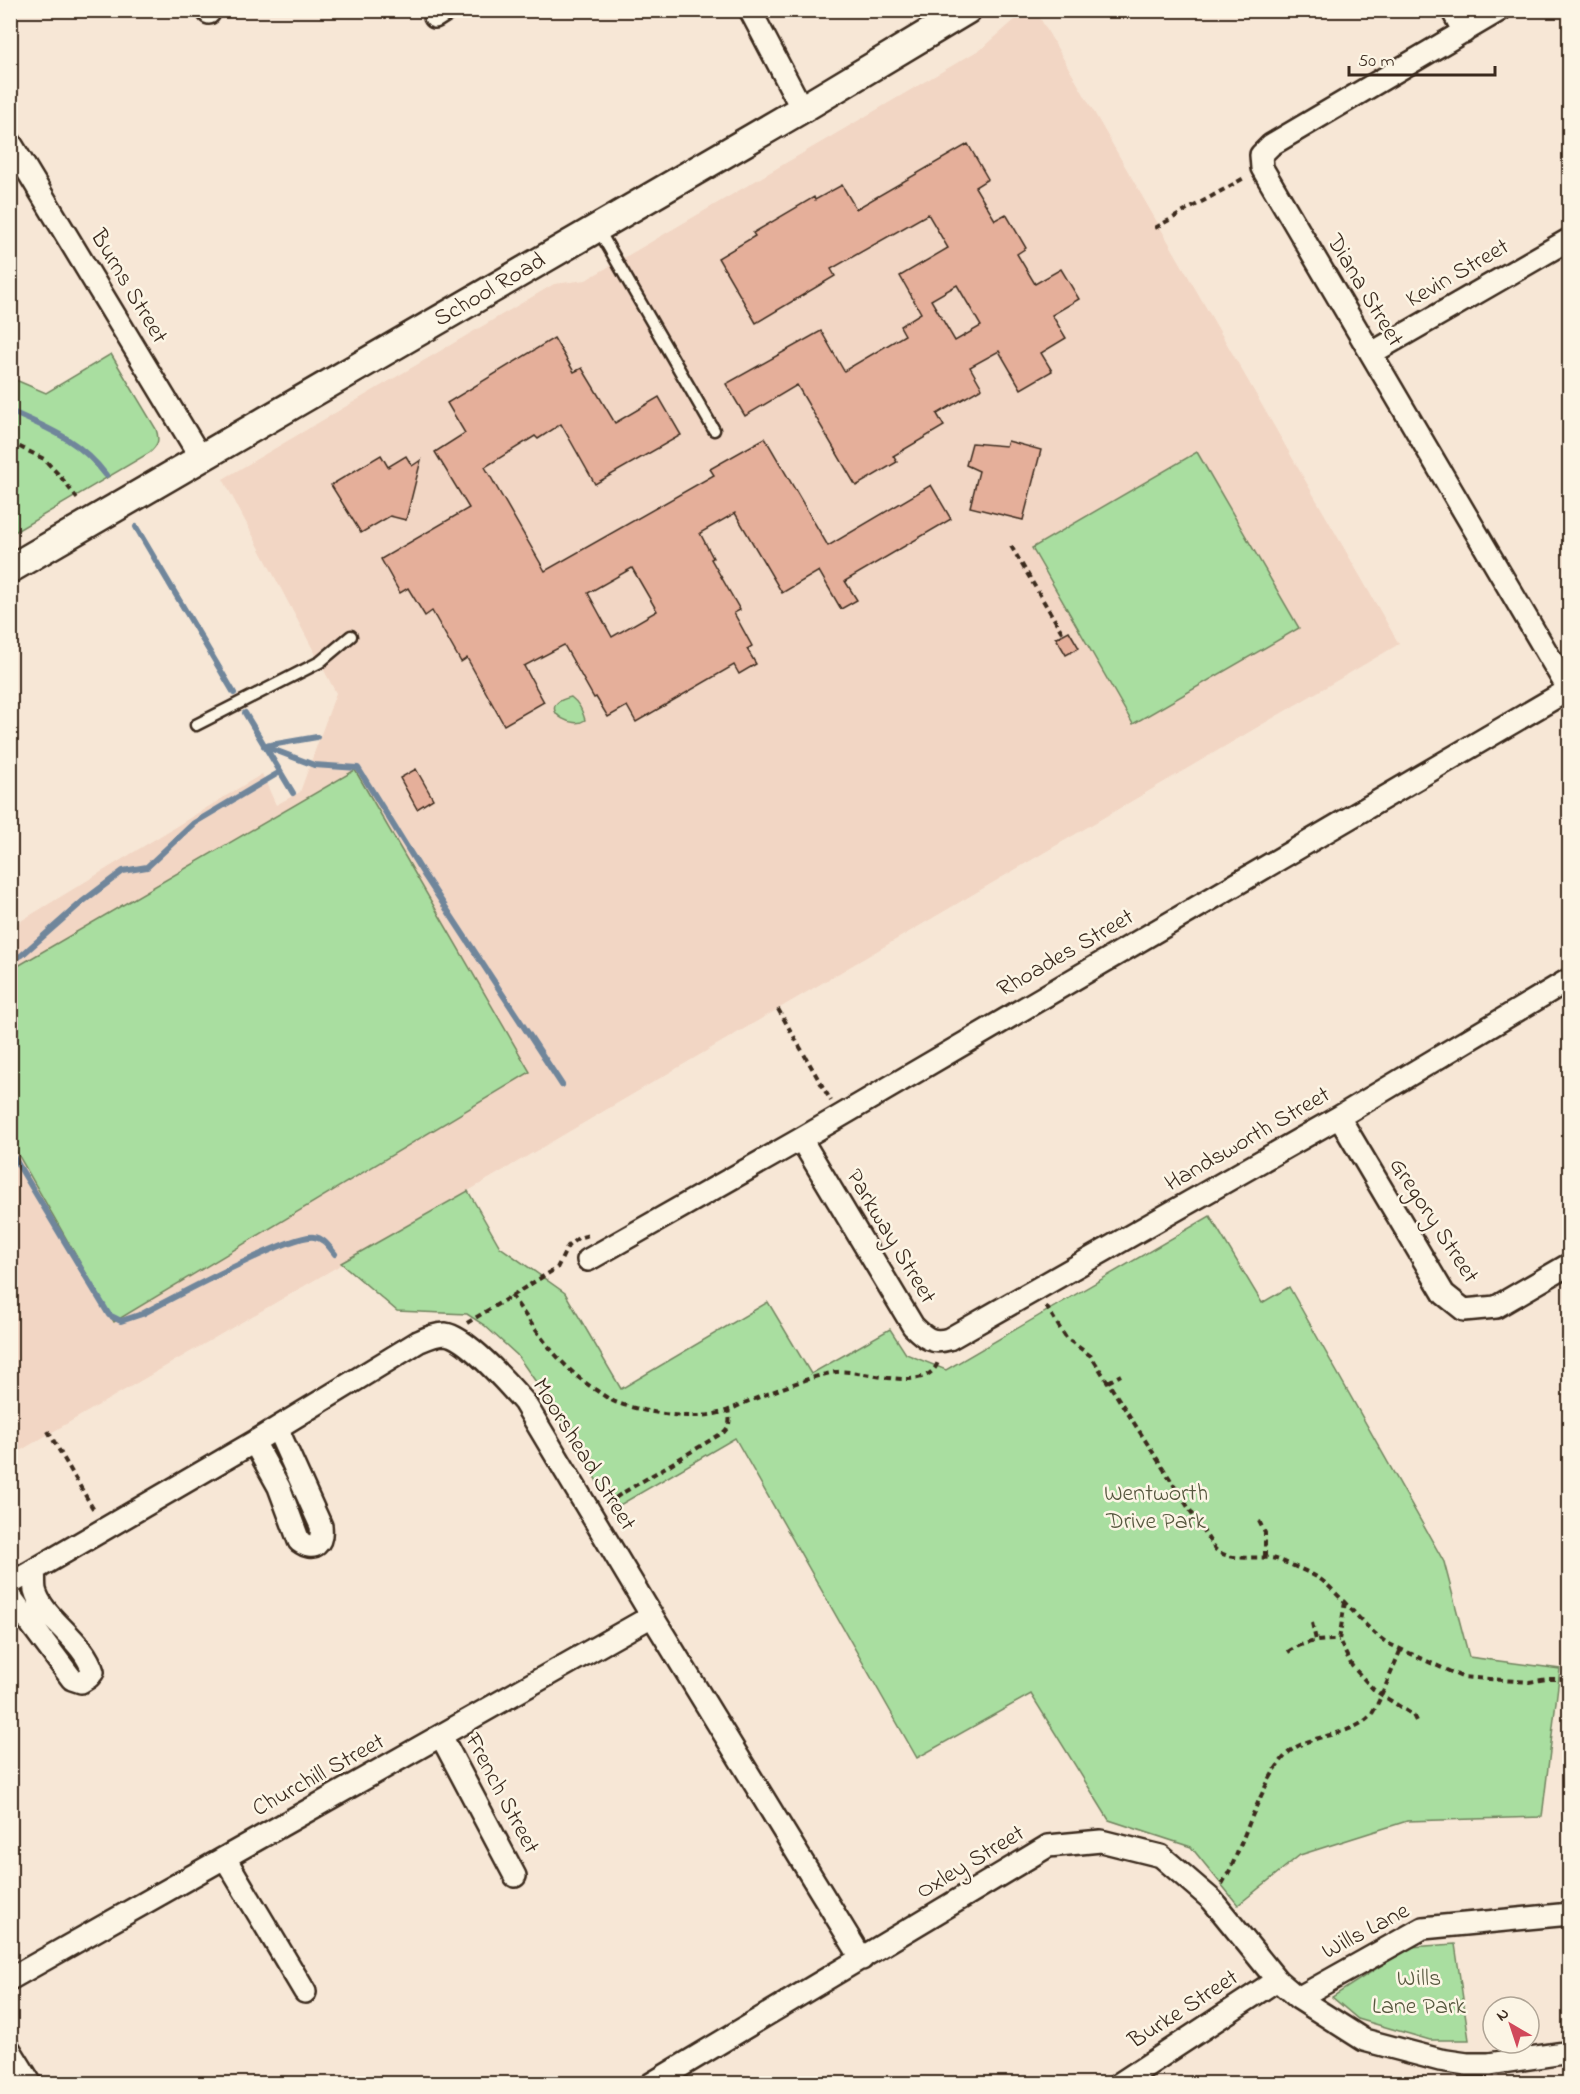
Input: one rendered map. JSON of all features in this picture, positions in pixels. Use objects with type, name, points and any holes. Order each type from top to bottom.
[{"type":"street","points":[[750,10],[802,109]]},
{"type":"street","name":"School Road","points":[[10,569],[802,109],[967,10]]},
{"type":"street","points":[[1452,10],[1464,32]]},
{"type":"street","points":[[1262,168],[1261,155],[1271,145],[1500,10]]},
{"type":"street","name":"Burns Street","points":[[10,142],[201,458]]},
{"type":"street","name":"Diana Street","points":[[1262,168],[1569,691]]},
{"type":"street","name":"Kevin Street","points":[[1372,353],[1569,239]]},
{"type":"street","name":"Rhoades Street","points":[[588,1260],[801,1140],[1569,691]]},
{"type":"street","name":"Handsworth Street","points":[[949,1339],[1339,1117],[1569,980]]},
{"type":"street","name":"Gregory Street","points":[[1339,1117],[1444,1294],[1464,1310],[1496,1307],[1569,1264]]},
{"type":"street","name":"Parkway Street","points":[[801,1140],[913,1326],[930,1340],[938,1342],[949,1339]]},
{"type":"street","name":"Moorshead Street","points":[[10,1584],[254,1442],[418,1342],[432,1336],[447,1334],[466,1344],[508,1383],[524,1402],[862,1959]]},
{"type":"street","points":[[254,1442],[279,1486],[299,1541],[305,1545],[314,1545],[319,1542],[322,1536],[321,1526],[277,1428]]},
{"type":"street","points":[[10,1596],[72,1679],[81,1682],[89,1677],[93,1672],[90,1662],[72,1638],[44,1608],[35,1591],[34,1571]]},
{"type":"street","name":"Churchill Street","points":[[10,1979],[652,1616]]},
{"type":"street","name":"French Street","points":[[441,1736],[515,1875]]},
{"type":"street","name":"Oxley Street","points":[[651,2084],[1048,1846],[1101,1841],[1161,1856],[1212,1900],[1277,1980],[1298,1998],[1364,2040],[1440,2060],[1467,2064],[1489,2064],[1569,2052]]},
{"type":"street","points":[[225,1857],[305,1992]]},
{"type":"street","name":"Wills Lane","points":[[1298,1998],[1423,1928],[1569,1914]]},
{"type":"street","name":"Burke Street","points":[[1119,2084],[1277,1980]]},
{"type":"street","points":[[10,2050],[31,2084]]},
{"type":"lane","points":[[597,227],[714,430]]},
{"type":"lane","points":[[196,725],[320,662],[351,636]]},
{"type":"path","points":[[1155,228],[1262,168]]},
{"type":"path","points":[[10,442],[44,459],[79,501]]},
{"type":"path","points":[[1011,546],[1063,634]]},
{"type":"path","points":[[778,1009],[832,1100]]},
{"type":"path","points":[[511,1295],[561,1364],[587,1385],[613,1401],[634,1407],[680,1414],[718,1414],[785,1388],[836,1372],[900,1380],[912,1379],[932,1371],[938,1362]]},
{"type":"path","points":[[1046,1306],[1066,1338],[1091,1356],[1215,1549],[1220,1553],[1234,1557],[1265,1556],[1279,1560],[1321,1580],[1376,1635],[1462,1677],[1529,1682],[1562,1679]]},
{"type":"path","points":[[1108,1382],[1121,1375]]},
{"type":"path","points":[[592,1516],[621,1494],[724,1432],[730,1420],[728,1410]]},
{"type":"path","points":[[48,1431],[96,1512]]},
{"type":"path","points":[[1259,1521],[1265,1533],[1265,1556]]},
{"type":"path","points":[[1345,1602],[1340,1640],[1352,1666],[1381,1694],[1413,1715],[1417,1723]]},
{"type":"path","points":[[1312,1623],[1316,1640]]},
{"type":"path","points":[[1288,1652],[1302,1643],[1316,1640],[1340,1640]]},
{"type":"path","points":[[1212,1900],[1230,1870],[1276,1766],[1289,1752],[1357,1725],[1371,1716],[1401,1649]]},
{"type":"shaded area","points":[[1025,11],[1036,11],[1399,644],[468,1191],[11,1456],[11,927],[262,774],[276,805],[300,792],[336,693],[223,479],[554,284],[586,280],[984,47]]},
{"type":"green space","points":[[111,354],[156,429],[158,440],[156,445],[149,453],[13,533],[10,529],[11,378],[46,393]]},
{"type":"green space","points":[[1197,452],[1299,628],[1133,724],[1032,548]]},
{"type":"green space","points":[[571,697],[580,707],[585,720],[574,723],[562,719],[555,711],[557,703]]},
{"type":"green space","points":[[355,770],[530,1072],[114,1322],[11,1142],[11,970]]},
{"type":"green space","name":"Wentworth Drive Park","points":[[468,1191],[500,1247],[565,1293],[621,1389],[768,1302],[811,1374],[890,1329],[906,1354],[946,1370],[1210,1216],[1262,1303],[1289,1287],[1444,1562],[1469,1657],[1560,1669],[1542,1817],[1407,1821],[1300,1855],[1238,1905],[1191,1847],[1109,1820],[1031,1694],[917,1758],[735,1438],[613,1509],[555,1409],[517,1355],[484,1325],[467,1314],[397,1311],[341,1263]]},
{"type":"green space","name":"Wills Lane Park","points":[[1455,1944],[1469,2040],[1430,2040],[1358,2019],[1332,1997],[1410,1947]]},
{"type":"building","points":[[968,144],[988,179],[975,187],[995,220],[1006,214],[1026,248],[1017,254],[1035,284],[1061,269],[1079,299],[1052,315],[1066,338],[1041,353],[1052,371],[1021,389],[999,351],[970,367],[982,388],[937,414],[944,426],[893,456],[897,462],[856,486],[797,385],[745,416],[726,384],[821,331],[844,371],[905,335],[900,326],[921,313],[900,276],[948,248],[928,214],[831,269],[835,276],[756,323],[718,258],[755,236],[753,233],[814,197],[815,200],[842,185],[856,209]],"holes":[[[957,285],[981,326],[955,341],[931,300]]]},
{"type":"building","points":[[554,338],[574,372],[582,368],[615,423],[659,397],[681,435],[595,484],[561,424],[538,439],[535,436],[485,467],[545,571],[714,475],[710,469],[765,438],[828,546],[931,485],[951,519],[845,581],[857,600],[841,609],[819,571],[782,593],[735,513],[700,533],[713,558],[711,559],[740,610],[734,613],[752,646],[747,649],[756,664],[739,674],[734,665],[636,722],[627,706],[608,717],[596,697],[594,698],[564,645],[524,666],[544,702],[504,725],[467,658],[461,662],[432,611],[425,616],[408,588],[400,593],[381,559],[469,508],[435,452],[465,433],[447,403]],"holes":[[[632,568],[657,611],[612,637],[588,593]]]},
{"type":"building","points":[[1008,441],[1041,450],[1023,520],[970,507],[979,471],[966,465],[972,443],[1006,446]]},
{"type":"building","points":[[381,455],[388,467],[406,456],[412,466],[421,460],[406,520],[390,516],[361,533],[331,485]]},
{"type":"building","points":[[1069,631],[1079,648],[1066,655],[1056,638]]},
{"type":"building","points":[[416,769],[433,799],[417,809],[400,778]]},
{"type":"waterway","points":[[10,411],[63,436],[85,453],[106,475]]},
{"type":"waterway","points":[[136,527],[234,693]]},
{"type":"waterway","points":[[245,713],[293,793]]},
{"type":"waterway","points":[[265,746],[317,737]]},
{"type":"waterway","points":[[264,746],[314,765],[358,768],[423,873],[562,1085]]},
{"type":"waterway","points":[[10,962],[22,955],[82,902],[123,871],[147,867],[194,823],[280,772]]},
{"type":"waterway","points":[[10,1151],[109,1315],[121,1321],[142,1314],[257,1256],[301,1239],[314,1237],[321,1239],[335,1254]]}]
